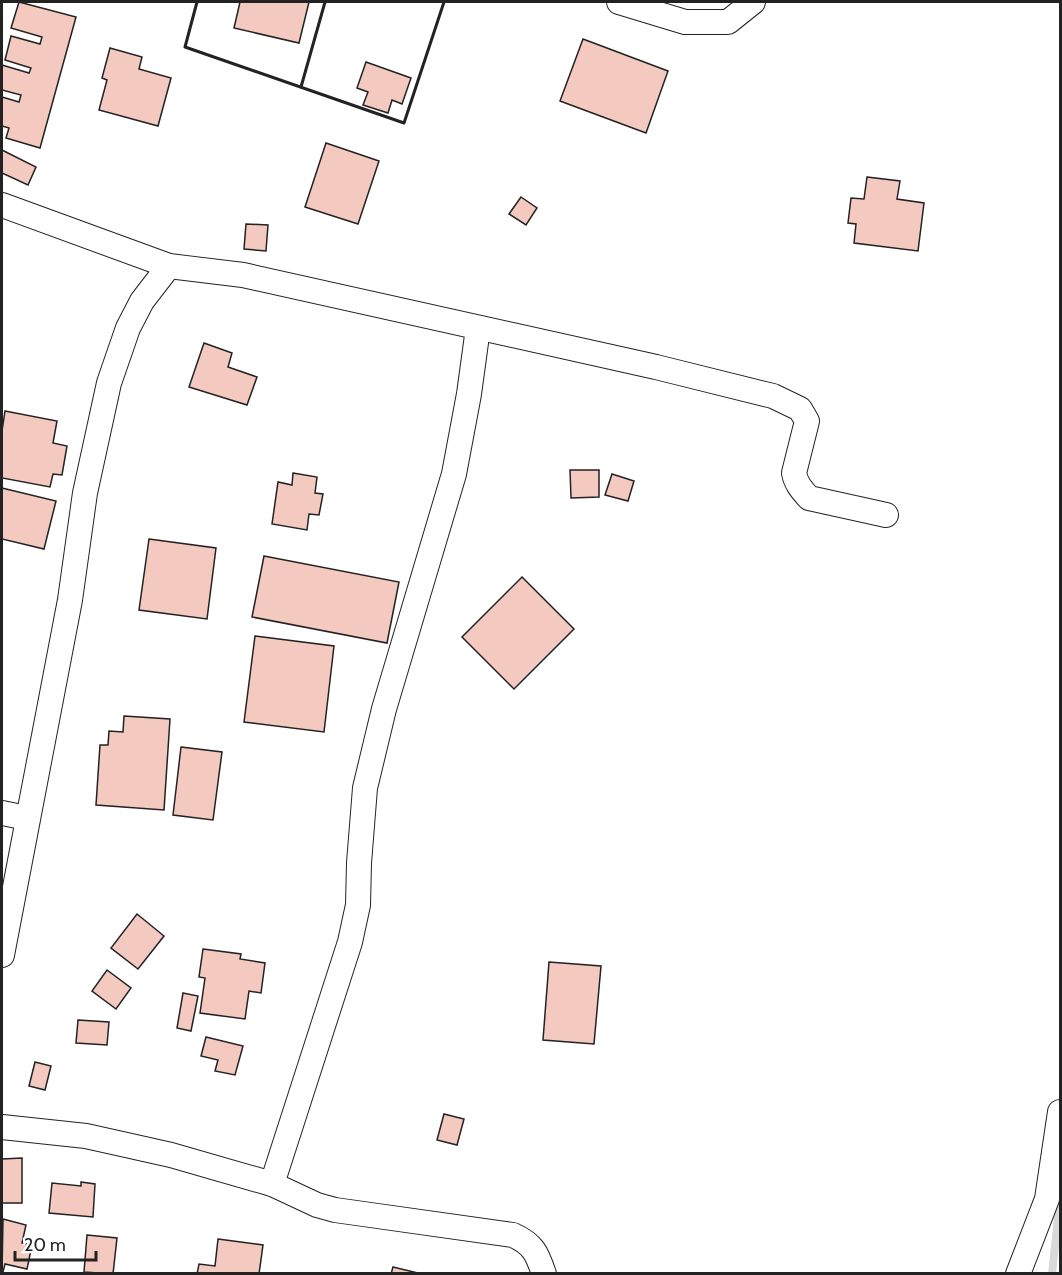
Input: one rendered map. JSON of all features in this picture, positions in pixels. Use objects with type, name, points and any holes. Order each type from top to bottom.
[{"type":"street","points":[[619,2],[685,22],[728,22],[753,2]]},
{"type":"street","points":[[2,205],[169,266],[243,275],[773,396],[800,410],[807,421],[794,473],[801,489],[810,498],[886,515]]},
{"type":"street","points":[[2,955],[70,600],[85,493],[109,383],[128,328],[142,301],[169,266]]},
{"type":"street","points":[[272,1184],[352,933],[358,905],[365,788],[384,709],[454,474],[470,394],[478,328]]},
{"type":"street","points":[[2,813],[27,819]]},
{"type":"street","points":[[1018,1274],[1047,1199],[1060,1112]]},
{"type":"street","points":[[2,1127],[86,1136],[171,1155],[272,1184],[317,1205],[335,1210],[513,1234],[534,1248],[544,1274]]},
{"type":"building","points":[[19,2],[76,17],[40,148],[6,138],[9,128],[2,126],[2,97],[19,102],[21,95],[2,90],[2,65],[29,73],[31,68],[5,60],[11,36],[40,44],[42,37],[11,28]]},
{"type":"building","points":[[240,2],[309,2],[299,43],[234,28]]},
{"type":"building","points":[[583,39],[668,71],[646,133],[560,101]]},
{"type":"building","points":[[110,48],[142,57],[139,69],[171,78],[158,126],[99,110],[107,80],[102,78]]},
{"type":"building","points":[[366,62],[411,78],[402,104],[392,100],[388,113],[363,105],[368,92],[357,88]]},
{"type":"building","points":[[326,143],[379,161],[358,224],[305,207]]},
{"type":"building","points":[[2,150],[36,167],[28,185],[2,173]]},
{"type":"building","points":[[867,177],[900,181],[897,199],[924,203],[918,251],[854,243],[856,224],[848,223],[851,198],[864,199]]},
{"type":"building","points":[[521,197],[537,208],[526,225],[509,214]]},
{"type":"building","points":[[246,224],[268,225],[266,251],[244,249]]},
{"type":"building","points":[[204,343],[232,353],[228,367],[257,377],[247,405],[189,387]]},
{"type":"building","points":[[5,411],[57,421],[53,443],[67,446],[62,475],[53,474],[50,487],[2,478],[2,431]]},
{"type":"building","points":[[570,470],[599,470],[599,497],[571,498]]},
{"type":"building","points":[[293,473],[317,477],[315,493],[323,494],[319,515],[309,514],[307,530],[272,524],[278,482],[292,485]]},
{"type":"building","points":[[612,474],[634,481],[628,501],[605,495]]},
{"type":"building","points":[[2,488],[56,501],[44,549],[2,539]]},
{"type":"building","points":[[149,539],[216,548],[207,619],[139,610]]},
{"type":"building","points":[[264,556],[399,582],[387,643],[252,617]]},
{"type":"building","points":[[522,577],[574,629],[514,689],[462,637]]},
{"type":"building","points":[[255,636],[334,646],[324,732],[244,722]]},
{"type":"building","points":[[124,716],[170,719],[164,810],[96,805],[100,745],[108,745],[109,731],[123,732]]},
{"type":"building","points":[[181,747],[222,752],[213,820],[173,815]]},
{"type":"building","points":[[137,914],[164,936],[138,969],[111,948]]},
{"type":"building","points":[[203,949],[241,954],[240,959],[265,963],[261,993],[249,991],[245,1019],[200,1013],[205,978],[199,977]]},
{"type":"building","points":[[549,962],[601,966],[594,1044],[543,1040]]},
{"type":"building","points":[[107,970],[131,988],[116,1009],[92,991]]},
{"type":"building","points":[[183,993],[198,996],[191,1031],[177,1028]]},
{"type":"building","points":[[78,1020],[109,1022],[107,1045],[76,1043]]},
{"type":"building","points":[[206,1037],[243,1046],[235,1075],[215,1071],[218,1060],[201,1056]]},
{"type":"building","points":[[35,1062],[51,1066],[45,1090],[29,1086]]},
{"type":"building","points":[[444,1114],[464,1119],[457,1145],[437,1140]]},
{"type":"building","points":[[22,1158],[22,1203],[2,1203],[2,1159]]},
{"type":"building","points":[[81,1182],[95,1184],[93,1217],[49,1213],[52,1183],[81,1186]]},
{"type":"building","points":[[3,1219],[26,1225],[22,1243],[32,1245],[27,1269],[5,1264],[2,1272]]},
{"type":"building","points":[[87,1235],[117,1238],[113,1274],[84,1272]]},
{"type":"building","points":[[218,1239],[263,1245],[259,1274],[197,1274],[199,1264],[215,1266]]},
{"type":"building","points":[[393,1267],[422,1274],[391,1274]]},
{"type":"waterway","points":[[1052,1274],[1060,1199]]},
{"type":"wall","points":[[197,2],[185,47],[404,123],[444,2]]},
{"type":"wall","points":[[301,87],[325,2]]}]
